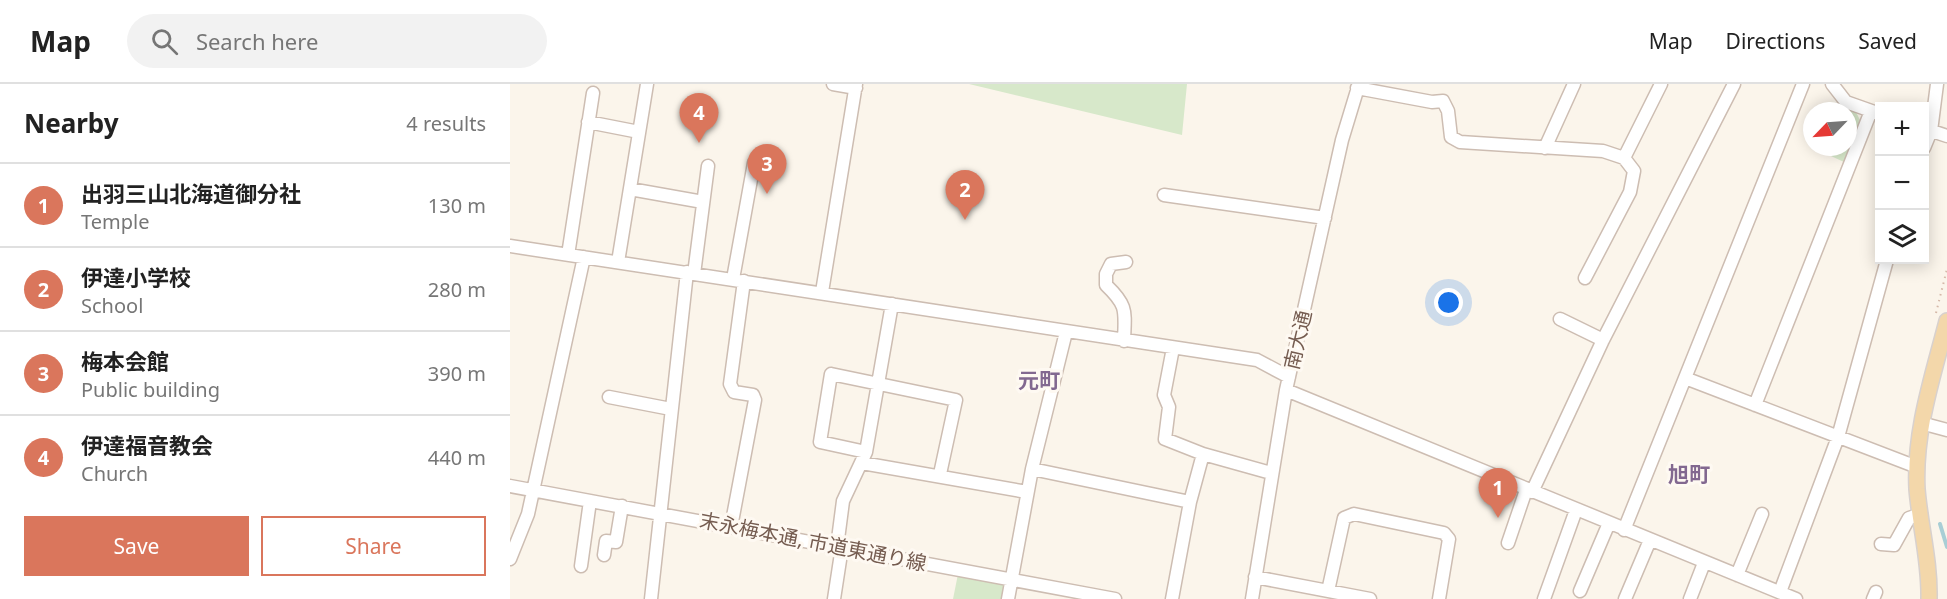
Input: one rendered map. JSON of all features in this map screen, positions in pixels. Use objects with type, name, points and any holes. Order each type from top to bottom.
[{"type":"main road","points":[[1929,599],[1930,571],[1921,514],[1917,467],[1921,423],[1947,321]]},
{"type":"street","points":[[618,262],[647,84]]},
{"type":"street","points":[[822,292],[856,86],[833,84]]},
{"type":"street","points":[[1545,148],[1574,84]]},
{"type":"street","points":[[1624,158],[1661,84]]},
{"type":"street","points":[[1508,543],[1529,491],[1603,340],[1734,84]]},
{"type":"street","points":[[1624,530],[1803,84]]},
{"type":"street","points":[[1929,125],[1938,84]]},
{"type":"street","points":[[1358,86],[1443,101],[1448,111],[1451,136],[1460,142],[1603,151],[1624,158],[1635,175],[1630,192],[1585,278]]},
{"type":"street","name":"南大通","points":[[1252,599],[1286,390],[1342,140],[1358,86]]},
{"type":"street","points":[[1755,405],[1875,112],[1846,102],[1837,86]]},
{"type":"street","points":[[568,255],[593,93]]},
{"type":"street","points":[[588,122],[639,132]]},
{"type":"street","points":[[1929,130],[1947,136]]},
{"type":"street","points":[[731,527],[755,400],[753,395],[734,392],[730,384],[739,280],[754,163]]},
{"type":"street","points":[[651,599],[671,409],[708,166]]},
{"type":"street","points":[[630,189],[703,202]]},
{"type":"street","points":[[1164,195],[1325,218]]},
{"type":"street","points":[[510,246],[1257,360],[1289,377]]},
{"type":"street","points":[[510,559],[528,514],[531,489],[584,257]]},
{"type":"street","points":[[1124,340],[1126,308],[1121,299],[1106,285],[1111,264],[1126,262]]},
{"type":"street","points":[[1780,592],[1838,437],[1886,264]]},
{"type":"street","points":[[834,599],[843,501],[864,457],[892,304]]},
{"type":"street","points":[[1560,319],[1603,340]]},
{"type":"street","points":[[1008,599],[1027,492],[1066,332]]},
{"type":"street","points":[[1173,348],[1164,395],[1169,407],[1165,439],[1203,454],[1271,473]]},
{"type":"street","points":[[940,474],[956,400],[831,374],[820,442],[864,457],[940,474],[1027,492]]},
{"type":"street","points":[[1685,378],[1917,467]]},
{"type":"street","points":[[1286,390],[1796,599]]},
{"type":"street","points":[[609,397],[671,409]]},
{"type":"street","points":[[1921,423],[1947,430]]},
{"type":"street","points":[[1172,599],[1190,502],[1203,454]]},
{"type":"street","points":[[1032,469],[1190,502]]},
{"type":"street","name":"末永梅本通, 市道東通り線","points":[[510,486],[1115,599]]},
{"type":"street","points":[[582,566],[590,501]]},
{"type":"street","points":[[604,555],[606,541],[616,542],[621,506]]},
{"type":"street","points":[[1544,599],[1576,510]]},
{"type":"street","points":[[1328,591],[1344,518],[1354,514],[1444,533],[1449,539],[1439,599]]},
{"type":"street","points":[[1737,575],[1762,514]]},
{"type":"street","points":[[1881,544],[1894,545],[1909,518],[1921,514]]},
{"type":"street","points":[[1580,591],[1609,523]]},
{"type":"street","points":[[1625,599],[1650,540]]},
{"type":"street","points":[[1690,599],[1704,563]]},
{"type":"street","points":[[1255,577],[1370,599]]},
{"type":"street","points":[[1758,599],[1763,586]]},
{"type":"green space","points":[[969,84],[1187,84],[1182,135]]},
{"type":"green space","points":[[1831,156],[1846,156],[1844,162]]},
{"type":"green space","points":[[958,574],[1004,585],[1001,599],[953,599]]},
{"type":"waterway","points":[[1940,524],[1947,547]]},
{"type":"place","name":"伊達福音教会","points":[[699,143]]},
{"type":"place","name":"梅本会館","points":[[767,194]]},
{"type":"place","name":"伊達小学校","points":[[965,220]]},
{"type":"place","name":"出羽三山北海道御分社","points":[[1498,518]]},
{"type":"district","name":"元町","points":[[1039,381]]},
{"type":"district","name":"旭町","points":[[1689,475]]}]
